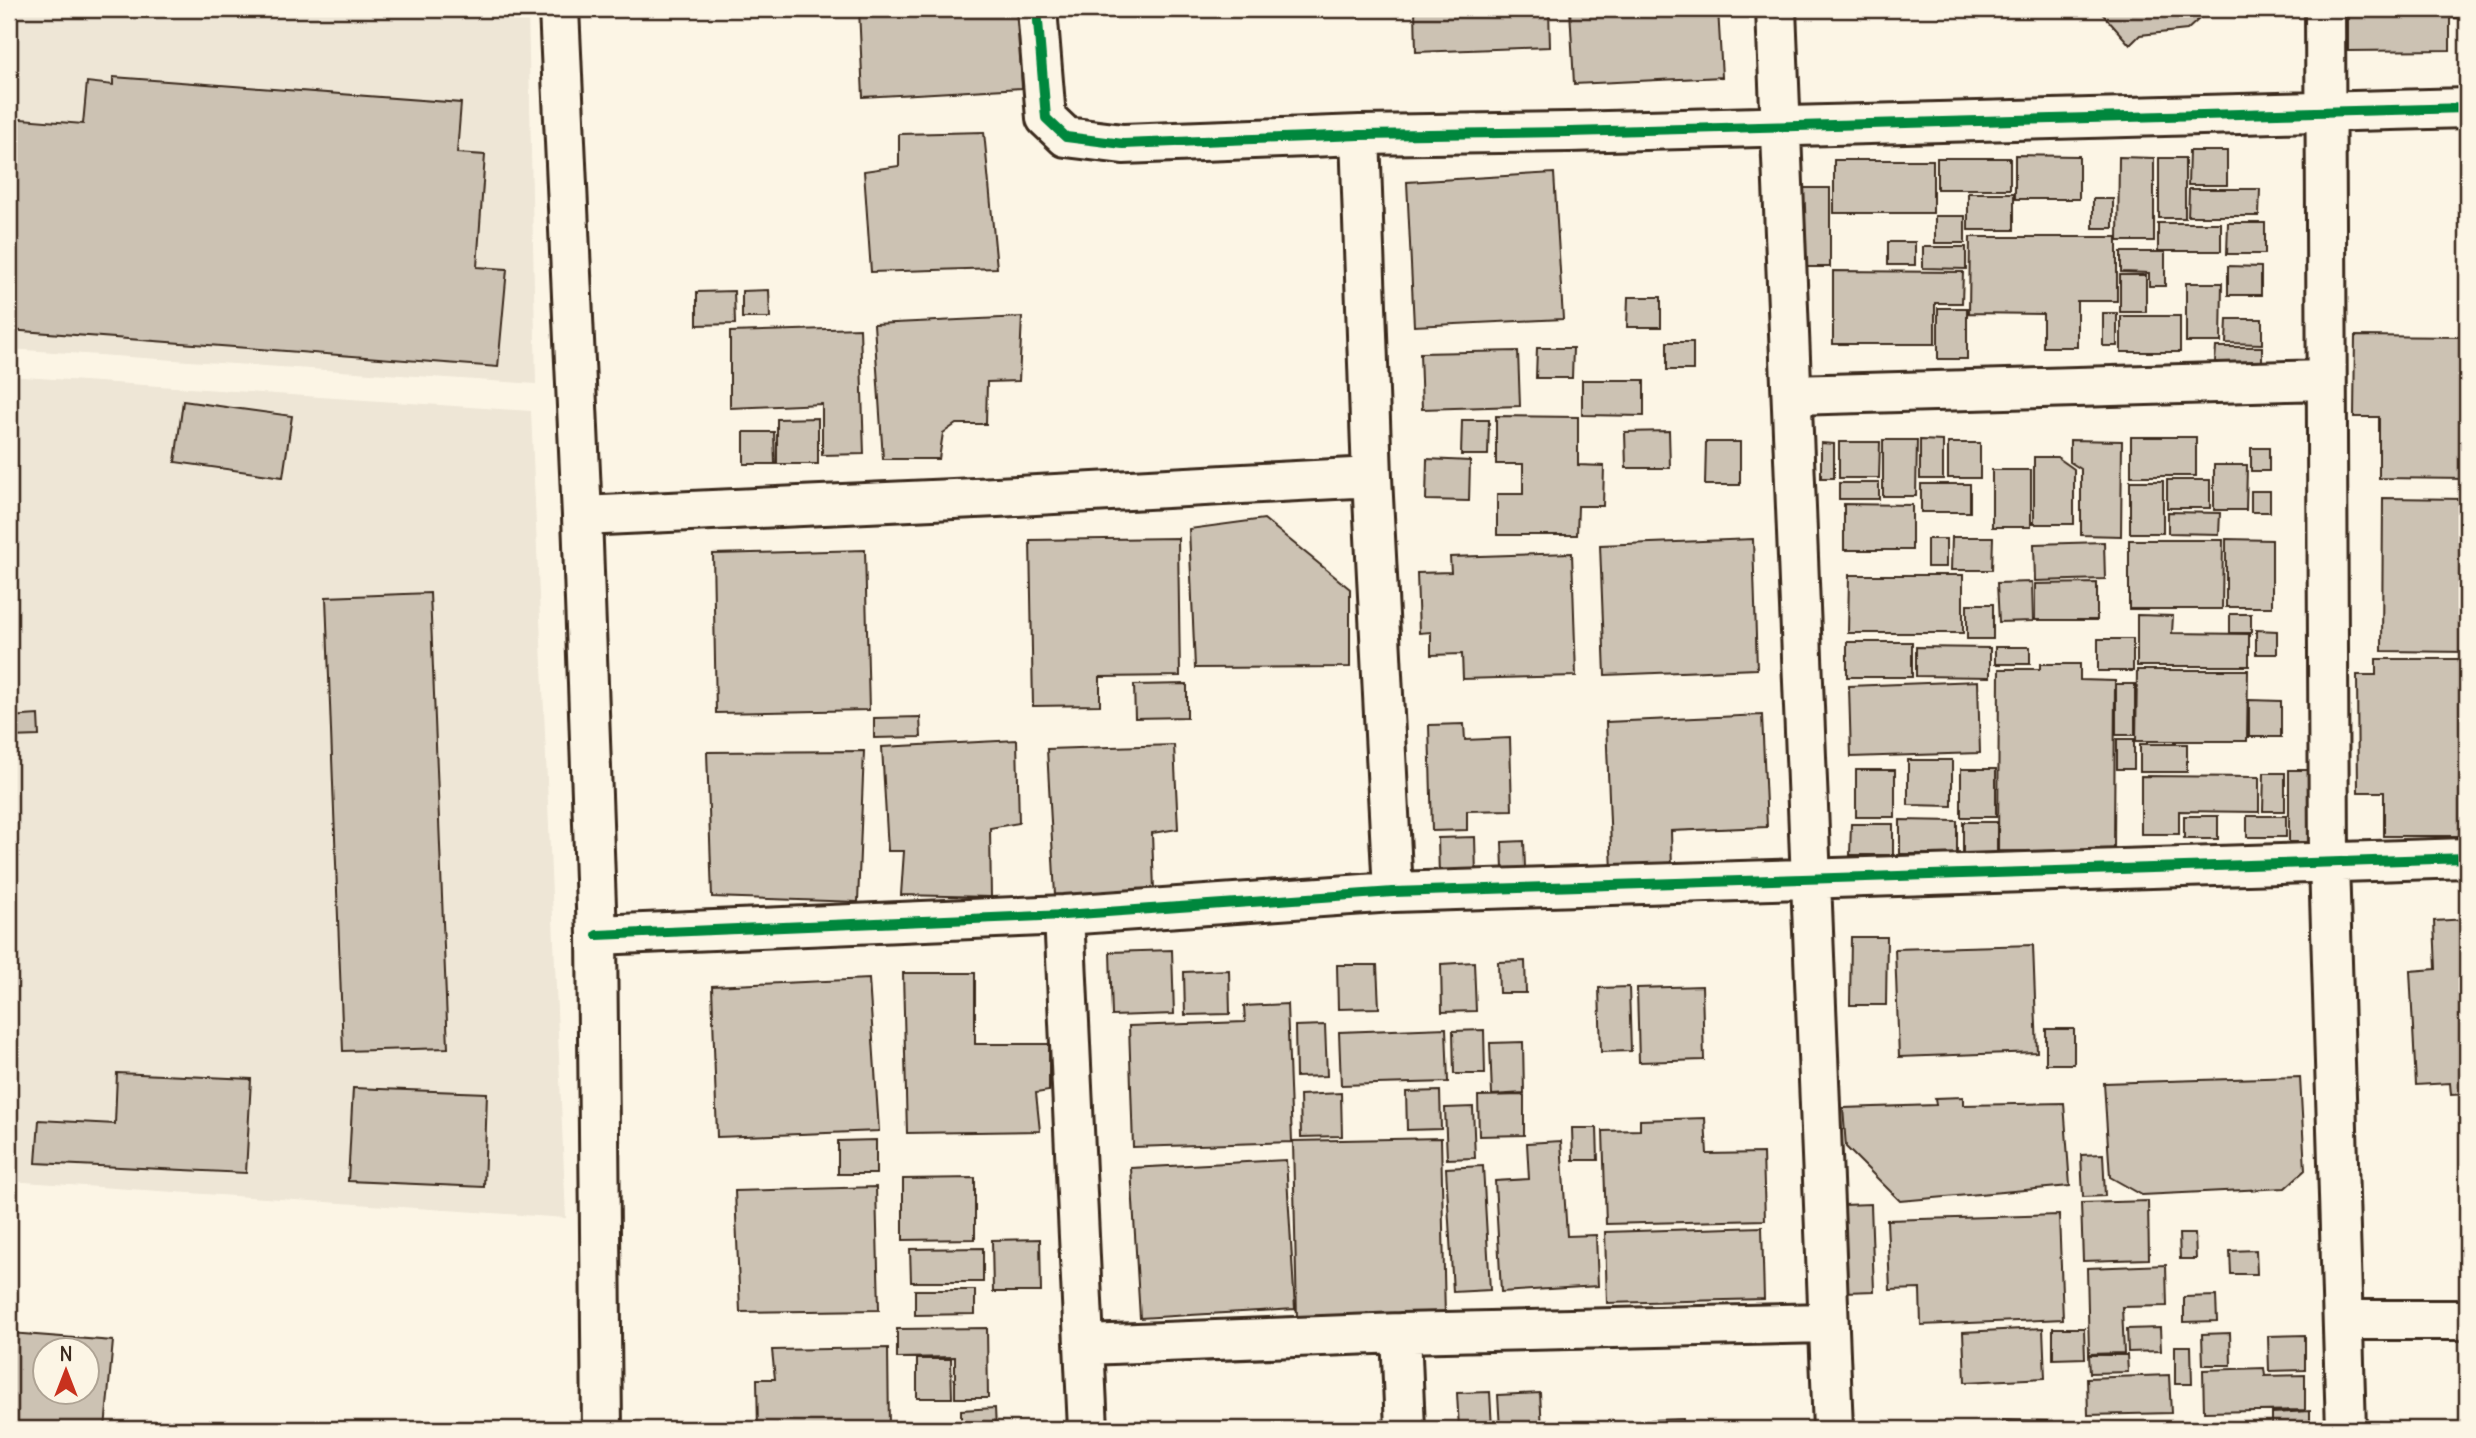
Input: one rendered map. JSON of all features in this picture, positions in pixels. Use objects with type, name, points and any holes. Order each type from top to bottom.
[{"type":"street","points":[[559,9],[582,516],[597,935],[603,1429]]},
{"type":"street","points":[[1037,9],[1046,118],[1066,137],[1123,144],[1360,135],[1555,133],[2467,108]]},
{"type":"street","points":[[1776,9],[1833,1429]]},
{"type":"street","points":[[2325,9],[2329,862],[2347,1429]]},
{"type":"street","points":[[1360,135],[1372,477],[1393,892]]},
{"type":"street","points":[[1792,395],[2326,380]]},
{"type":"street","points":[[582,516],[1372,477]]},
{"type":"street","points":[[597,935],[1064,915],[1393,892],[2467,858]]},
{"type":"street","points":[[1064,915],[1088,1429]]},
{"type":"street","points":[[2343,1320],[2467,1320]]},
{"type":"street","points":[[1086,1345],[1401,1333],[1828,1323]]},
{"type":"street","points":[[1401,1333],[1405,1429]]},
{"type":"shaded area","points":[[9,9],[528,9],[536,384],[9,349]]},
{"type":"shaded area","points":[[9,376],[531,411],[566,1218],[9,1181]]},
{"type":"building","points":[[859,9],[1018,9],[1022,88],[863,97]]},
{"type":"building","points":[[1415,9],[1549,9],[1550,47],[1416,52]]},
{"type":"building","points":[[1570,9],[1718,9],[1722,77],[1574,84]]},
{"type":"building","points":[[2098,9],[2210,9],[2187,30],[2140,35],[2130,45]]},
{"type":"building","points":[[2348,9],[2467,9],[2467,18],[2450,18],[2450,50],[2348,51]]},
{"type":"building","points":[[113,77],[461,103],[457,153],[485,155],[477,267],[507,269],[498,367],[9,330],[9,118],[83,124],[87,82],[113,85]]},
{"type":"building","points":[[984,132],[997,268],[871,272],[864,171],[899,166],[899,134]]},
{"type":"building","points":[[2189,151],[2227,151],[2227,185],[2188,185]]},
{"type":"building","points":[[2015,155],[2079,156],[2079,199],[2015,199]]},
{"type":"building","points":[[2119,157],[2154,158],[2154,241],[2118,241]]},
{"type":"building","points":[[1937,158],[2010,158],[2010,189],[1937,189]]},
{"type":"building","points":[[2159,158],[2185,158],[2185,218],[2159,218]]},
{"type":"building","points":[[1834,160],[1933,160],[1933,213],[1834,213]]},
{"type":"building","points":[[1554,173],[1563,319],[1414,326],[1407,182]]},
{"type":"building","points":[[1801,188],[1830,188],[1830,267],[1801,267]]},
{"type":"building","points":[[2189,189],[2260,189],[2259,216],[2188,216]]},
{"type":"building","points":[[1968,193],[2014,193],[2014,230],[1968,230]]},
{"type":"building","points":[[2093,199],[2113,199],[2113,228],[2093,228]]},
{"type":"building","points":[[1935,216],[1965,216],[1965,243],[1935,243]]},
{"type":"building","points":[[2158,223],[2221,223],[2221,251],[2158,251]]},
{"type":"building","points":[[2228,223],[2265,223],[2265,254],[2227,254]]},
{"type":"building","points":[[1970,237],[2117,237],[2117,301],[2077,301],[2077,347],[2043,347],[2043,314],[1969,313]]},
{"type":"building","points":[[1888,242],[1915,242],[1915,265],[1888,265]]},
{"type":"building","points":[[1923,247],[1966,247],[1966,269],[1923,268]]},
{"type":"building","points":[[2121,252],[2165,252],[2165,286],[2149,286],[2149,273],[2121,272]]},
{"type":"building","points":[[2228,266],[2261,267],[2261,295],[2228,295]]},
{"type":"building","points":[[1833,271],[1963,272],[1962,303],[1935,303],[1935,344],[1833,344]]},
{"type":"building","points":[[2120,275],[2146,275],[2146,312],[2120,312]]},
{"type":"building","points":[[2186,283],[2222,283],[2221,342],[2186,342]]},
{"type":"building","points":[[769,290],[770,318],[742,318],[742,291]]},
{"type":"building","points":[[734,291],[735,324],[697,325],[697,292]]},
{"type":"building","points":[[1628,297],[1661,297],[1661,327],[1627,327]]},
{"type":"building","points":[[1938,308],[1967,308],[1967,359],[1938,359]]},
{"type":"building","points":[[2103,313],[2117,313],[2117,346],[2103,346]]},
{"type":"building","points":[[2121,316],[2180,316],[2180,352],[2121,352]]},
{"type":"building","points":[[1022,317],[1019,381],[987,382],[986,424],[956,424],[943,433],[939,459],[883,459],[874,324]]},
{"type":"building","points":[[2227,319],[2262,319],[2262,344],[2226,343]]},
{"type":"building","points":[[860,328],[864,454],[822,455],[822,404],[730,408],[730,332]]},
{"type":"building","points":[[2355,336],[2467,337],[2467,479],[2379,478],[2379,417],[2354,417]]},
{"type":"building","points":[[1667,342],[1693,342],[1693,370],[1667,370]]},
{"type":"building","points":[[2216,347],[2262,347],[2262,363],[2215,362]]},
{"type":"building","points":[[1537,348],[1573,348],[1572,378],[1536,378]]},
{"type":"building","points":[[1518,351],[1520,406],[1422,409],[1420,353]]},
{"type":"building","points":[[1582,380],[1644,380],[1644,416],[1582,415]]},
{"type":"building","points":[[183,401],[292,416],[283,477],[175,462]]},
{"type":"building","points":[[1496,416],[1578,417],[1578,465],[1604,466],[1603,506],[1578,506],[1577,535],[1497,535],[1497,494],[1523,494],[1523,464],[1496,464]]},
{"type":"building","points":[[818,418],[818,464],[777,464],[777,419]]},
{"type":"building","points":[[1462,420],[1489,420],[1488,455],[1461,455]]},
{"type":"building","points":[[1669,431],[1670,468],[1626,468],[1625,432]]},
{"type":"building","points":[[744,432],[774,432],[775,464],[744,464]]},
{"type":"building","points":[[2131,437],[2196,437],[2196,476],[2131,476]]},
{"type":"building","points":[[1883,440],[1917,440],[1916,496],[1883,496]]},
{"type":"building","points":[[1920,440],[1943,441],[1943,479],[1920,479]]},
{"type":"building","points":[[2070,440],[2122,441],[2121,536],[2081,535],[2081,469],[2070,462]]},
{"type":"building","points":[[1706,442],[1740,442],[1740,485],[1705,485]]},
{"type":"building","points":[[1839,442],[1880,442],[1879,478],[1839,478]]},
{"type":"building","points":[[1821,443],[1834,444],[1834,478],[1821,478]]},
{"type":"building","points":[[1948,443],[1980,443],[1980,478],[1948,478]]},
{"type":"building","points":[[2251,448],[2269,448],[2269,471],[2251,471]]},
{"type":"building","points":[[2034,457],[2057,457],[2074,469],[2074,524],[2034,524]]},
{"type":"building","points":[[1427,459],[1470,461],[1469,501],[1426,500]]},
{"type":"building","points":[[2214,465],[2247,465],[2246,510],[2214,510]]},
{"type":"building","points":[[1992,470],[2031,470],[2031,527],[1992,527]]},
{"type":"building","points":[[2167,480],[2210,480],[2210,508],[2167,508]]},
{"type":"building","points":[[2130,481],[2163,481],[2163,533],[2130,533]]},
{"type":"building","points":[[1839,483],[1879,483],[1879,499],[1839,499]]},
{"type":"building","points":[[1921,484],[1970,484],[1970,512],[1921,512]]},
{"type":"building","points":[[2251,491],[2270,491],[2270,512],[2251,512]]},
{"type":"building","points":[[2383,498],[2467,499],[2467,652],[2382,651]]},
{"type":"building","points":[[1844,504],[1912,505],[1912,550],[1844,550]]},
{"type":"building","points":[[2168,512],[2220,513],[2219,534],[2168,533]]},
{"type":"building","points":[[1264,519],[1350,589],[1350,667],[1195,668],[1189,529]]},
{"type":"building","points":[[1952,537],[1993,537],[1992,570],[1951,570]]},
{"type":"building","points":[[1178,538],[1180,676],[1100,677],[1100,705],[1033,706],[1030,540]]},
{"type":"building","points":[[1753,539],[1757,669],[1605,675],[1600,545]]},
{"type":"building","points":[[1927,539],[1946,539],[1946,567],[1927,567]]},
{"type":"building","points":[[2226,539],[2272,540],[2272,607],[2226,607]]},
{"type":"building","points":[[2129,540],[2223,540],[2222,609],[2129,609]]},
{"type":"building","points":[[2104,542],[2105,579],[2035,581],[2034,544]]},
{"type":"building","points":[[865,550],[869,710],[716,713],[713,554]]},
{"type":"building","points":[[1572,553],[1576,676],[1463,679],[1462,654],[1431,655],[1431,632],[1419,633],[1417,573],[1451,572],[1450,557]]},
{"type":"building","points":[[1849,575],[1963,575],[1963,633],[1848,633]]},
{"type":"building","points":[[2032,582],[2033,621],[1999,622],[1997,583]]},
{"type":"building","points":[[2097,583],[2097,620],[2035,620],[2035,584]]},
{"type":"building","points":[[430,593],[448,1048],[343,1051],[326,597]]},
{"type":"building","points":[[1967,604],[1993,604],[1993,639],[1967,639]]},
{"type":"building","points":[[2230,614],[2251,614],[2251,633],[2230,633]]},
{"type":"building","points":[[2137,615],[2173,616],[2172,633],[2249,634],[2249,666],[2137,666]]},
{"type":"building","points":[[2256,630],[2277,631],[2277,654],[2256,654]]},
{"type":"building","points":[[2098,639],[2133,639],[2133,671],[2098,671]]},
{"type":"building","points":[[1847,642],[1912,642],[1912,677],[1847,677]]},
{"type":"building","points":[[1916,647],[1990,648],[1990,677],[1916,676]]},
{"type":"building","points":[[1995,647],[2030,647],[2030,664],[1995,664]]},
{"type":"building","points":[[2376,659],[2460,659],[2460,674],[2467,674],[2467,836],[2384,836],[2384,792],[2358,792],[2357,675],[2376,675]]},
{"type":"building","points":[[2040,664],[2080,664],[2080,680],[2115,681],[2114,852],[1998,851],[1999,669],[2040,669]]},
{"type":"building","points":[[2137,670],[2248,670],[2247,741],[2136,741]]},
{"type":"building","points":[[1978,681],[1980,753],[1851,757],[1849,686]]},
{"type":"building","points":[[1187,684],[1187,717],[1135,718],[1134,685]]},
{"type":"building","points":[[2116,684],[2135,684],[2135,735],[2116,735]]},
{"type":"building","points":[[2249,700],[2281,701],[2281,737],[2249,737]]},
{"type":"building","points":[[38,715],[39,736],[9,737],[9,717]]},
{"type":"building","points":[[1762,715],[1767,827],[1671,831],[1672,870],[1612,872],[1606,722]]},
{"type":"building","points":[[920,717],[921,737],[874,738],[874,718]]},
{"type":"building","points":[[1464,724],[1465,740],[1510,738],[1512,810],[1467,811],[1467,830],[1432,831],[1429,725]]},
{"type":"building","points":[[2117,739],[2134,739],[2134,769],[2117,769]]},
{"type":"building","points":[[1017,740],[1019,823],[990,828],[991,897],[901,895],[904,851],[888,851],[882,747]]},
{"type":"building","points":[[2140,744],[2187,744],[2187,772],[2140,772]]},
{"type":"building","points":[[1174,745],[1178,829],[1152,833],[1154,890],[1055,895],[1047,749]]},
{"type":"building","points":[[864,751],[858,902],[712,897],[707,752]]},
{"type":"building","points":[[1908,760],[1952,760],[1952,806],[1908,805]]},
{"type":"building","points":[[1961,769],[1996,769],[1996,817],[1961,817]]},
{"type":"building","points":[[1856,770],[1895,770],[1895,817],[1856,817]]},
{"type":"building","points":[[2289,770],[2313,770],[2313,842],[2289,842]]},
{"type":"building","points":[[2264,773],[2285,773],[2285,811],[2263,811]]},
{"type":"building","points":[[2141,776],[2259,777],[2259,812],[2179,811],[2179,834],[2141,834]]},
{"type":"building","points":[[2184,816],[2218,816],[2218,839],[2184,839]]},
{"type":"building","points":[[2247,816],[2286,816],[2286,837],[2247,837]]},
{"type":"building","points":[[1900,820],[1957,821],[1957,854],[1900,854]]},
{"type":"building","points":[[1963,822],[1997,822],[1997,854],[1963,854]]},
{"type":"building","points":[[1851,824],[1893,824],[1893,855],[1850,855]]},
{"type":"building","points":[[1475,837],[1476,875],[1439,877],[1438,838]]},
{"type":"building","points":[[1524,841],[1525,868],[1503,869],[1502,842]]},
{"type":"building","points":[[2467,919],[2467,1094],[2451,1095],[2450,1083],[2416,1085],[2410,971],[2436,969],[2434,921]]},
{"type":"building","points":[[1851,937],[1887,937],[1886,1005],[1850,1005]]},
{"type":"building","points":[[2033,945],[2037,1052],[1899,1057],[1895,949]]},
{"type":"building","points":[[1172,950],[1174,1014],[1112,1016],[1110,952]]},
{"type":"building","points":[[1525,961],[1526,993],[1499,993],[1498,962]]},
{"type":"building","points":[[1474,962],[1476,1011],[1442,1012],[1441,964]]},
{"type":"building","points":[[1337,965],[1377,965],[1379,1008],[1338,1009]]},
{"type":"building","points":[[1229,970],[1230,1014],[1185,1015],[1184,972]]},
{"type":"building","points":[[903,973],[975,973],[975,1044],[1049,1044],[1049,1091],[1036,1093],[1040,1131],[907,1133]]},
{"type":"building","points":[[869,979],[879,1131],[717,1137],[712,986]]},
{"type":"building","points":[[1702,986],[1704,1060],[1639,1062],[1637,988]]},
{"type":"building","points":[[1629,987],[1631,1051],[1601,1052],[1599,988]]},
{"type":"building","points":[[1287,1004],[1292,1142],[1133,1147],[1129,1026],[1245,1022],[1244,1006]]},
{"type":"building","points":[[1325,1025],[1327,1076],[1296,1077],[1295,1026]]},
{"type":"building","points":[[1446,1028],[1448,1082],[1341,1085],[1339,1032]]},
{"type":"building","points":[[2046,1029],[2074,1029],[2074,1064],[2046,1064]]},
{"type":"building","points":[[1484,1030],[1485,1074],[1454,1074],[1453,1031]]},
{"type":"building","points":[[1523,1042],[1524,1093],[1492,1095],[1490,1043]]},
{"type":"building","points":[[117,1073],[251,1079],[246,1173],[36,1163],[39,1120],[115,1124]]},
{"type":"building","points":[[2300,1077],[2305,1170],[2285,1188],[2142,1195],[2110,1177],[2104,1083]]},
{"type":"building","points":[[353,1088],[487,1093],[484,1187],[348,1181]]},
{"type":"building","points":[[1440,1091],[1441,1129],[1407,1130],[1406,1092]]},
{"type":"building","points":[[1341,1093],[1342,1136],[1301,1137],[1300,1095]]},
{"type":"building","points":[[1524,1095],[1524,1135],[1479,1136],[1478,1096]]},
{"type":"building","points":[[1963,1097],[1963,1105],[2064,1103],[2070,1186],[1900,1201],[1846,1147],[1843,1108],[1936,1105],[1935,1098]]},
{"type":"building","points":[[1473,1107],[1475,1158],[1447,1159],[1445,1108]]},
{"type":"building","points":[[1705,1118],[1707,1154],[1763,1153],[1765,1220],[1606,1224],[1603,1131],[1640,1130],[1640,1120]]},
{"type":"building","points":[[1572,1128],[1597,1128],[1598,1160],[1573,1160]]},
{"type":"building","points":[[1441,1138],[1445,1317],[1297,1319],[1293,1141]]},
{"type":"building","points":[[876,1140],[876,1174],[838,1174],[838,1141]]},
{"type":"building","points":[[1561,1141],[1567,1236],[1596,1235],[1598,1286],[1501,1292],[1495,1181],[1529,1179],[1527,1143]]},
{"type":"building","points":[[2103,1154],[2105,1196],[2083,1197],[2081,1155]]},
{"type":"building","points":[[1286,1160],[1295,1309],[1140,1318],[1131,1168]]},
{"type":"building","points":[[1483,1166],[1490,1290],[1453,1292],[1446,1168]]},
{"type":"building","points":[[975,1178],[975,1239],[903,1240],[903,1179]]},
{"type":"building","points":[[876,1187],[879,1310],[740,1312],[735,1191]]},
{"type":"building","points":[[2148,1201],[2149,1259],[2083,1261],[2081,1203]]},
{"type":"building","points":[[1871,1204],[1874,1291],[1845,1292],[1843,1205]]},
{"type":"building","points":[[2059,1215],[2063,1319],[1921,1325],[1920,1289],[1890,1290],[1887,1220]]},
{"type":"building","points":[[1762,1227],[1764,1299],[1607,1303],[1605,1232]]},
{"type":"building","points":[[2179,1234],[2195,1234],[2196,1259],[2180,1259]]},
{"type":"building","points":[[1040,1239],[1041,1292],[993,1292],[992,1240]]},
{"type":"building","points":[[983,1248],[983,1282],[911,1282],[910,1249]]},
{"type":"building","points":[[2256,1250],[2257,1274],[2231,1274],[2230,1251]]},
{"type":"building","points":[[2166,1265],[2167,1306],[2122,1307],[2124,1353],[2089,1354],[2087,1268]]},
{"type":"building","points":[[915,1290],[975,1290],[975,1314],[915,1315]]},
{"type":"building","points":[[2216,1296],[2217,1321],[2184,1322],[2184,1297]]},
{"type":"building","points":[[987,1328],[988,1398],[955,1398],[955,1357],[897,1358],[897,1329]]},
{"type":"building","points":[[2043,1328],[2045,1378],[1965,1382],[1963,1332]]},
{"type":"building","points":[[2053,1328],[2084,1328],[2085,1358],[2053,1359]]},
{"type":"building","points":[[2160,1328],[2161,1351],[2128,1352],[2127,1329]]},
{"type":"building","points":[[10,1333],[49,1336],[32,1336],[32,1406],[102,1406],[102,1340],[113,1341],[105,1429],[9,1429]]},
{"type":"building","points":[[2230,1333],[2231,1365],[2203,1365],[2202,1334]]},
{"type":"building","points":[[2305,1335],[2305,1370],[2269,1371],[2268,1336]]},
{"type":"building","points":[[2175,1346],[2191,1346],[2192,1384],[2175,1384]]},
{"type":"building","points":[[888,1348],[889,1429],[758,1429],[757,1379],[775,1379],[772,1350]]},
{"type":"building","points":[[2089,1355],[2127,1355],[2128,1372],[2090,1373]]},
{"type":"building","points":[[917,1359],[951,1359],[952,1398],[917,1398]]},
{"type":"building","points":[[2264,1368],[2265,1376],[2305,1375],[2305,1410],[2204,1412],[2203,1370]]},
{"type":"building","points":[[2169,1375],[2171,1413],[2088,1415],[2087,1378]]},
{"type":"building","points":[[1490,1392],[1492,1429],[1459,1429],[1457,1393]]},
{"type":"building","points":[[1540,1393],[1542,1429],[1500,1429],[1498,1395]]},
{"type":"building","points":[[995,1408],[996,1429],[961,1429],[961,1410]]},
{"type":"building","points":[[2310,1411],[2310,1429],[2272,1429],[2272,1413]]},
{"type":"building","points":[[1683,1419],[1683,1429],[1651,1429],[1651,1420]]},
{"type":"building","points":[[2002,1420],[2053,1421],[2053,1429],[2002,1429]]},
{"type":"cycle path","points":[[1037,9],[1046,118],[1066,137],[1123,144],[1360,135],[2467,108]]},
{"type":"cycle path","points":[[597,935],[1064,915],[1393,892],[2467,858]]}]
